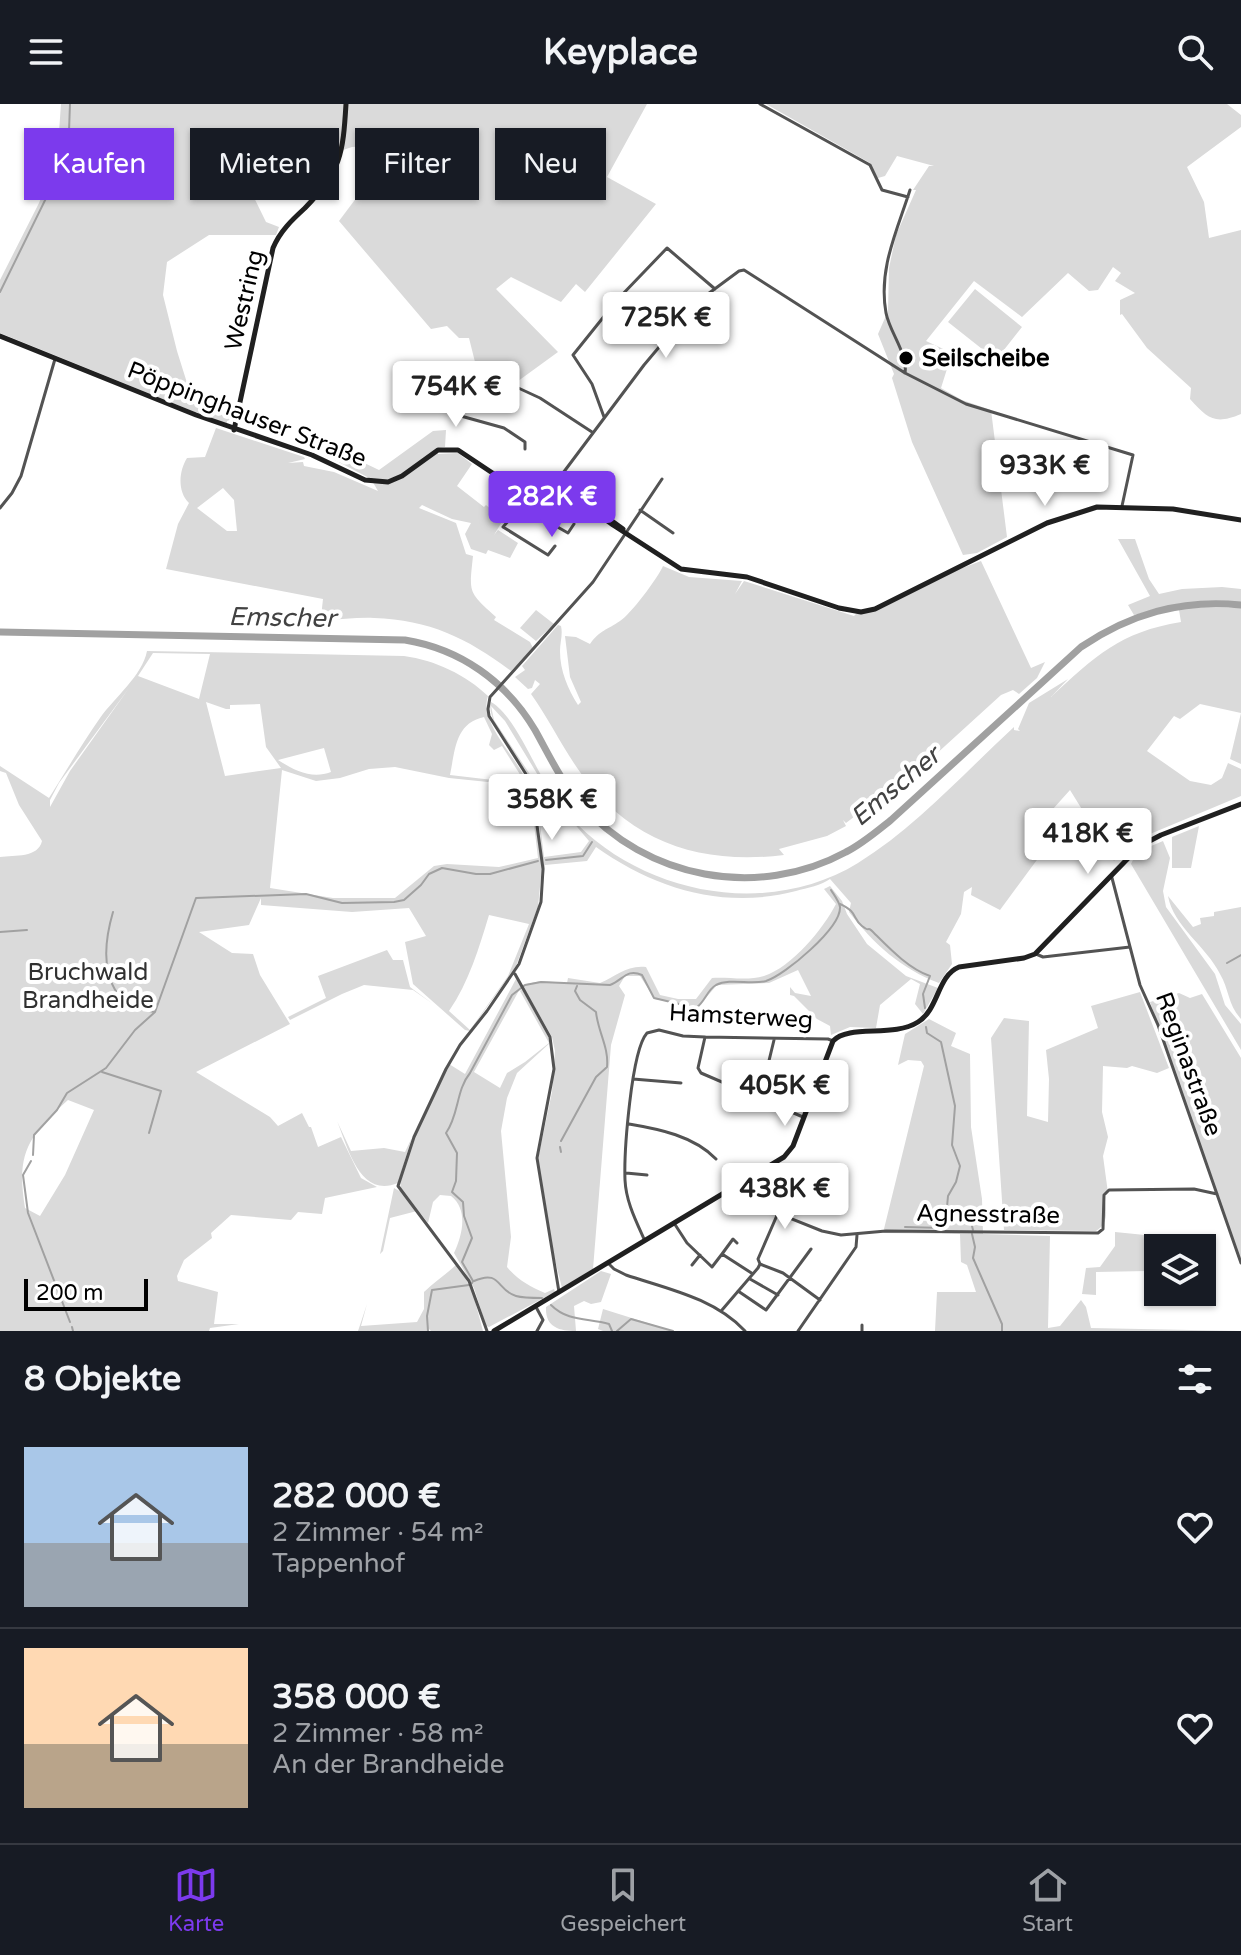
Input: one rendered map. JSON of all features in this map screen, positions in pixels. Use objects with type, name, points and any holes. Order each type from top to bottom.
[{"type":"main road","name":"Westring","points":[[234,430],[273,248],[279,235],[320,191],[336,167],[343,147],[346,104]]},
{"type":"main road","name":"Pöppinghauser Straße","points":[[0,336],[376,483],[402,476],[428,456],[447,448],[468,454],[503,478],[542,482],[568,492],[681,569],[747,577],[839,608],[861,612],[875,609],[1047,523],[1097,507],[1173,509],[1241,520]]},
{"type":"main road","points":[[494,1331],[790,1152],[833,1041],[841,1034],[884,1033],[918,1023],[930,1011],[948,973],[956,967],[1035,954],[1146,842],[1241,804]]},
{"type":"street","points":[[760,104],[870,165],[882,190],[908,197]]},
{"type":"street","points":[[905,373],[906,364],[886,312],[884,287],[890,248],[910,190]]},
{"type":"street","points":[[604,417],[592,384],[573,355],[618,299],[667,248],[715,289]]},
{"type":"street","points":[[554,485],[604,417],[697,302],[739,271],[751,272],[905,373],[966,404],[1133,455],[1122,506]]},
{"type":"street","points":[[0,508],[21,476],[55,359]]},
{"type":"street","points":[[412,373],[407,379],[454,415],[504,428],[525,442],[525,449]]},
{"type":"street","points":[[454,415],[473,376],[514,386],[540,398],[593,432]]},
{"type":"street","points":[[399,404],[414,385]]},
{"type":"street","points":[[487,1331],[469,1281],[398,1186],[414,1137],[451,1059],[514,972],[525,952],[539,910],[543,869],[531,782],[488,712],[488,704],[593,582],[662,479]]},
{"type":"street","points":[[542,482],[504,524],[504,529],[548,555],[555,546]]},
{"type":"street","points":[[521,506],[568,533],[574,524]]},
{"type":"street","points":[[640,510],[673,533]]},
{"type":"street","name":"Reginastraße","points":[[1111,875],[1140,985],[1158,1025],[1241,1263]]},
{"type":"street","points":[[1035,954],[1043,957],[1130,947]]},
{"type":"street","points":[[514,972],[554,1048],[553,1080],[537,1158],[559,1292]]},
{"type":"street","name":"Hamsterweg","points":[[633,1079],[640,1043],[647,1033],[659,1030],[683,1036],[833,1041]]},
{"type":"street","points":[[705,1037],[698,1068],[701,1073],[804,1117]]},
{"type":"street","points":[[760,1098],[774,1038]]},
{"type":"street","points":[[645,1241],[630,1209],[626,1173],[633,1079],[681,1083]]},
{"type":"street","points":[[629,1124],[676,1135],[716,1159]]},
{"type":"street","points":[[626,1173],[647,1175]]},
{"type":"street","name":"Agnesstraße","points":[[732,1189],[742,1199],[822,1231],[857,1235],[886,1231],[1098,1233],[1103,1229],[1104,1195],[1109,1190],[1194,1189],[1217,1194]]},
{"type":"street","points":[[778,1213],[758,1259],[760,1264],[790,1278],[820,1300]]},
{"type":"street","points":[[674,1223],[687,1243],[712,1267],[733,1239],[737,1243]]},
{"type":"street","points":[[798,1331],[856,1247],[857,1235]]},
{"type":"street","points":[[738,1291],[766,1310],[811,1249]]},
{"type":"street","points":[[722,1254],[778,1295]]},
{"type":"street","points":[[692,1265],[700,1255]]},
{"type":"street","points":[[608,1263],[626,1275],[699,1299],[722,1310],[745,1331]]},
{"type":"street","points":[[722,1310],[760,1264]]},
{"type":"street","points":[[536,1307],[543,1320],[537,1331]]},
{"type":"street","points":[[862,1325],[862,1331]]},
{"type":"green space","points":[[61,104],[647,104],[607,177],[656,204],[585,292],[576,284],[561,302],[511,277],[496,289],[558,352],[514,384],[478,374],[469,338],[459,338],[447,326],[431,329],[339,221],[355,200],[479,200],[479,128],[355,128],[355,147],[339,151],[339,128],[190,128],[190,200],[255,200],[266,222],[279,227],[276,235],[209,235],[167,262],[163,295],[193,402],[225,414],[236,406],[227,425],[0,333],[0,280],[40,200],[174,200],[174,128],[59,128]]},
{"type":"green space","points":[[766,104],[1227,104],[1241,115],[1241,127],[1187,167],[1204,202],[1209,238],[1241,230],[1241,414],[1225,419],[1212,418],[1190,399],[1191,388],[1147,348],[1120,315],[1120,300],[1135,293],[1115,281],[1121,273],[1113,267],[1098,290],[1089,291],[1068,273],[1022,317],[974,281],[926,341],[952,353],[941,388],[962,400],[991,410],[1007,537],[977,553],[963,555],[912,442],[892,378],[894,374],[878,334],[888,311],[889,268],[896,235],[916,190],[913,190],[929,166],[934,166],[897,156],[885,176],[878,178],[870,163]]},
{"type":"green space","points":[[975,289],[1022,327],[996,360],[948,322]]},
{"type":"green space","points":[[216,428],[305,459],[288,463],[303,462],[304,466],[334,472],[378,491],[371,479],[333,459],[341,446],[347,446],[356,459],[379,470],[433,431],[446,430],[445,447],[437,448],[438,454],[458,453],[472,464],[457,486],[503,520],[494,535],[498,530],[518,543],[510,558],[488,550],[486,554],[471,549],[465,534],[471,523],[452,519],[422,505],[419,508],[456,523],[466,554],[473,556],[471,585],[475,596],[496,617],[494,620],[530,642],[533,648],[511,671],[463,640],[430,627],[394,619],[325,620],[321,617],[323,599],[166,569],[178,524],[189,503],[181,487],[182,469],[187,458],[205,457]],"holes":[[[223,488],[234,500],[237,531],[227,531],[197,508]]]},
{"type":"green space","points":[[1118,539],[1135,539],[1149,579],[1159,594],[1182,589],[1241,589],[1241,603],[1182,603],[1134,615],[1128,605],[1150,596]]},
{"type":"green space","points":[[981,561],[1031,668],[1045,662],[1037,678],[1019,694],[1013,690],[1001,695],[934,756],[846,823],[843,820],[846,826],[827,836],[779,849],[784,855],[753,857],[696,852],[645,832],[621,816],[580,772],[531,694],[540,684],[535,680],[532,688],[528,689],[515,677],[525,670],[522,666],[558,625],[561,626],[561,666],[578,705],[581,702],[570,677],[565,636],[576,637],[590,644],[630,612],[663,566],[689,577],[742,581],[735,594],[744,581],[854,616],[882,608]]},
{"type":"green space","points":[[1178,604],[1241,608],[1241,713],[1200,704],[1180,719],[1174,716],[1147,751],[1190,781],[1211,785],[1222,778],[1228,763],[1241,769],[1241,796],[1126,844],[1114,861],[1070,790],[1044,819],[1059,830],[1000,910],[971,895],[972,887],[964,892],[961,914],[946,942],[950,945],[952,964],[939,983],[900,963],[878,944],[849,912],[851,903],[830,879],[769,896],[717,897],[666,884],[619,862],[596,847],[587,861],[545,865],[541,905],[541,839],[534,786],[498,729],[493,719],[491,710],[491,702],[508,718],[562,806],[578,825],[607,849],[640,868],[675,882],[712,891],[750,893],[787,890],[824,880],[879,849],[920,816],[1014,727],[1014,730],[1020,731],[1018,729],[1029,703],[1068,679],[1051,697],[1095,658],[1141,632],[1181,622]],"holes":[[[491,706],[505,721],[550,795],[589,841],[581,852],[544,857],[535,782],[494,720]]]},
{"type":"green space","points":[[536,610],[554,624],[536,641],[520,628]]},
{"type":"green space","name":"Bruchwald Brandheide","points":[[147,651],[404,656],[427,661],[460,675],[488,696],[487,707],[494,730],[528,786],[449,778],[395,767],[369,769],[316,781],[282,770],[270,888],[333,898],[395,898],[434,866],[499,867],[538,858],[530,790],[542,866],[538,907],[516,966],[470,1031],[465,1030],[413,984],[405,942],[426,936],[409,908],[352,912],[261,905],[261,898],[249,925],[199,932],[232,953],[253,954],[260,975],[290,1024],[196,1072],[270,1117],[278,1126],[302,1113],[318,1147],[341,1137],[361,1178],[377,1187],[325,1198],[322,1214],[298,1212],[291,1220],[231,1215],[211,1233],[212,1238],[184,1260],[178,1281],[218,1292],[214,1324],[239,1324],[210,1328],[209,1331],[0,1331],[0,857],[31,853],[42,841],[19,805],[0,766],[49,798],[100,718],[134,678]],"holes":[[[153,653],[210,654],[199,699],[138,676]],[[129,688],[70,771],[50,807],[50,800],[59,783]],[[206,702],[226,709],[230,709],[230,705],[260,704],[266,747],[281,768],[225,776]],[[484,717],[492,734],[489,745],[494,750],[502,746],[526,784],[450,775],[458,739],[467,725]],[[324,748],[331,772],[310,774],[278,760]],[[489,915],[529,924],[508,976],[470,1030],[449,1011],[468,977]],[[68,1100],[94,1110],[65,1175],[40,1216],[25,1208],[22,1173],[28,1147],[43,1124]]]},
{"type":"green space","points":[[1241,713],[1241,764],[1230,759]]},
{"type":"green space","points":[[1199,826],[1191,868],[1172,868],[1172,837]]},
{"type":"green space","points":[[1163,841],[1170,858],[1163,891],[1166,907],[1215,974],[1225,1005],[1241,1024],[1241,1050],[1131,864],[1148,847]]},
{"type":"green space","points":[[830,886],[867,944],[906,976],[938,988],[923,1014],[915,1004],[920,984],[911,979],[880,1005],[876,1028],[850,1027],[831,1035],[830,1026],[817,1019],[790,995],[790,987],[795,993],[811,996],[798,970],[769,983],[717,985],[697,1008],[655,999],[640,976],[625,976],[619,986],[625,995],[611,1045],[593,1269],[562,1288],[538,1159],[552,1092],[555,1051],[552,1037],[522,985],[541,981],[567,983],[568,978],[600,983],[627,969],[646,967],[660,995],[696,999],[712,978],[764,976],[796,956],[823,925],[836,904],[824,889]]},
{"type":"green space","points":[[1168,896],[1193,927],[1201,924],[1200,918],[1214,916],[1214,912],[1241,907],[1241,1019],[1214,964],[1176,917]]},
{"type":"green space","points":[[387,950],[393,960],[403,960],[410,987],[433,1004],[413,990],[364,985],[290,1020],[288,1017],[326,998],[318,976]]},
{"type":"green space","points":[[516,979],[522,985],[474,1072],[500,1088],[507,1073],[549,1043],[520,991],[522,989],[551,1042],[517,1073],[507,1098],[501,1131],[511,1237],[507,1267],[534,1288],[545,1293],[554,1289],[555,1292],[489,1327],[486,1326],[474,1288],[454,1253],[462,1223],[457,1202],[451,1196],[440,1195],[433,1202],[428,1223],[403,1192],[401,1178],[411,1146],[449,1064],[465,1074]]},
{"type":"green space","points":[[1140,992],[1169,1068],[1157,1073],[1132,1066],[1103,1066],[1102,1112],[1108,1137],[1103,1156],[1108,1193],[1104,1194],[1106,1215],[1103,1224],[1096,1231],[1004,1230],[991,1038],[1004,1018],[1029,1021],[1027,1116],[1048,1122],[1046,1050],[1098,1028],[1091,1006]]},
{"type":"green space","points":[[1179,993],[1190,998],[1202,994],[1241,1058],[1241,1261],[1150,1002]]},
{"type":"green space","points":[[929,1019],[956,1033],[951,1046],[970,1054],[971,1127],[982,1199],[983,1234],[1050,1236],[1048,1328],[1060,1326],[1081,1300],[1091,1328],[1240,1331],[935,1331],[937,1292],[976,1292],[967,1265],[961,1262],[960,1234],[883,1233],[924,1066],[921,1061],[908,1060],[898,1065],[905,1034]]},
{"type":"green space","points":[[337,1121],[351,1151],[384,1148],[405,1152],[412,1138],[398,1183],[385,1186],[374,1184],[357,1168]]},
{"type":"green space","points":[[394,1188],[403,1193],[417,1211],[390,1218],[380,1254]]},
{"type":"green space","points":[[1115,1232],[1144,1235],[1144,1271],[1096,1272],[1096,1295],[1082,1294],[1086,1268],[1100,1267],[1115,1246]]},
{"type":"green space","points":[[457,1264],[472,1290],[483,1331],[431,1331],[428,1328],[428,1331],[358,1331],[367,1304],[361,1326],[417,1322],[424,1309],[424,1292]]},
{"type":"green space","points":[[601,1271],[611,1274],[601,1302],[591,1304],[584,1301],[574,1306],[576,1331],[554,1326],[548,1319],[546,1307]]},
{"type":"green space","points":[[603,1309],[673,1331],[603,1331],[598,1329]]},
{"type":"waterway","points":[[0,292],[53,184],[57,166],[68,158],[70,104]]},
{"type":"waterway","name":"Emscher","points":[[0,632],[405,640],[425,644],[463,660],[496,682],[523,712],[573,795],[607,829],[637,849],[670,865],[705,874],[741,878],[777,875],[812,867],[863,842],[1081,647],[1099,635],[1157,611],[1198,604],[1241,605]]},
{"type":"waterway","points":[[546,860],[583,856],[592,842]]},
{"type":"waterway","points":[[33,1155],[34,1135],[57,1110],[67,1093],[106,1068],[135,1030],[155,1012],[196,898],[306,894],[342,903],[394,902],[404,900],[429,874],[442,868],[490,874],[538,861]]},
{"type":"waterway","points":[[472,1283],[462,1262],[472,1238],[464,1216],[463,1202],[452,1192],[456,1181],[457,1153],[446,1133],[465,1080],[512,995],[525,985],[541,982],[610,985],[637,973],[642,975],[654,998],[696,1008],[716,985],[766,981],[786,970],[810,950],[838,916],[840,907],[831,890]]},
{"type":"waterway","points":[[840,904],[900,958],[930,976],[923,994],[925,1008]]},
{"type":"waterway","points":[[113,912],[106,960],[114,988],[123,999],[136,1007],[154,1012]]},
{"type":"waterway","points":[[0,932],[27,930]]},
{"type":"waterway","points":[[1227,963],[1241,955]]},
{"type":"waterway","points":[[561,1141],[596,1077],[607,1067],[596,1012],[580,1000],[575,991],[577,986]]},
{"type":"waterway","points":[[926,1027],[927,1033],[941,1042],[955,1106],[952,1145],[960,1166],[947,1207],[971,1222],[973,1230]]},
{"type":"waterway","points":[[102,1072],[161,1091],[149,1133]]},
{"type":"waterway","points":[[560,1147],[561,1152]]},
{"type":"waterway","points":[[31,1161],[23,1175],[28,1213],[70,1322]]},
{"type":"waterway","points":[[905,1227],[943,1228],[949,1219],[948,1210]]},
{"type":"waterway","points":[[972,1234],[975,1247],[973,1258],[1002,1324],[1002,1331]]},
{"type":"waterway","points":[[474,1281],[489,1277],[516,1296],[542,1298]]},
{"type":"waterway","points":[[428,1331],[427,1316],[432,1290],[469,1285]]},
{"type":"waterway","points":[[551,1305],[571,1317],[609,1324],[612,1331]]},
{"type":"waterway","points":[[617,1331],[631,1319],[673,1331]]},
{"type":"waterway","points":[[72,1327],[73,1331]]},
{"type":"place","name":"Seilscheibe","points":[[906,358]]}]
